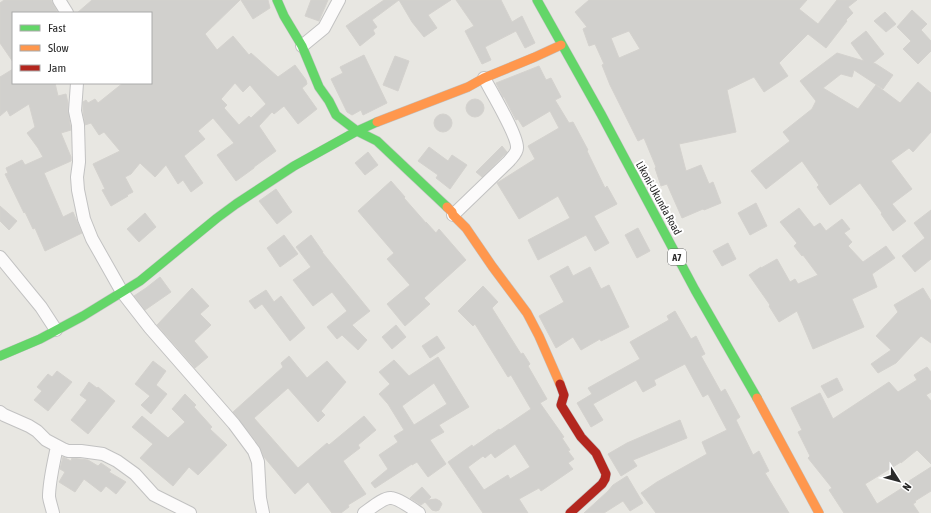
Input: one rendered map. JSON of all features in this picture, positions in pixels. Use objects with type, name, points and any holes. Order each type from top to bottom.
[{"type":"main road","points":[[277,0],[284,16],[302,46],[319,87],[329,101],[336,115],[357,131],[383,146],[452,212],[453,215],[466,228],[527,313],[539,336],[564,393],[561,405],[581,437],[596,453],[605,471],[606,477],[602,484],[570,513]]},
{"type":"main road","name":"Likoni-Ukunda Road","points":[[537,0],[601,114],[695,290],[755,395],[819,513]]},
{"type":"main road","points":[[0,356],[40,339],[83,316],[140,281],[236,204],[294,166],[357,131],[468,87],[484,78],[561,45]]},
{"type":"street","points":[[59,0],[66,12]]},
{"type":"street","points":[[302,46],[324,28],[339,0]]},
{"type":"street","points":[[453,215],[509,160],[516,152],[518,146],[514,134],[484,78]]},
{"type":"street","points":[[77,84],[75,112],[78,130],[78,190],[84,219],[92,239],[122,292],[150,328],[234,424],[252,448],[258,462],[260,498],[264,513]]},
{"type":"street","points":[[2,265],[41,307],[56,330]]},
{"type":"street","points":[[0,412],[33,428],[46,440],[68,451],[103,454],[117,461],[135,474],[154,495],[190,513]]},
{"type":"street","points":[[53,513],[49,495],[57,446]]},
{"type":"street","points":[[364,513],[391,498],[396,499],[419,513]]},
{"type":"building","points":[[4,0],[51,0],[57,12],[12,12],[12,61],[0,43],[0,3]]},
{"type":"building","points":[[92,0],[240,0],[205,34],[217,50],[233,36],[249,55],[251,53],[278,77],[295,65],[306,80],[307,84],[302,88],[317,109],[298,124],[284,106],[274,114],[272,112],[259,126],[276,151],[236,181],[217,155],[234,143],[213,118],[198,131],[205,139],[184,156],[203,183],[191,192],[183,180],[178,184],[166,165],[155,177],[140,163],[131,174],[125,177],[133,192],[111,206],[102,190],[105,189],[93,164],[120,151],[104,132],[99,135],[91,123],[85,125],[83,102],[86,100],[88,103],[95,99],[98,103],[122,84],[152,84],[152,12],[78,12]],"holes":[[[235,83],[243,92],[250,85],[266,104],[251,118],[249,116],[239,125],[224,108],[227,105],[221,99]]]},
{"type":"building","points":[[241,0],[268,0],[270,8],[253,19]]},
{"type":"building","points":[[311,0],[328,0],[319,21],[305,16]]},
{"type":"building","points":[[384,0],[399,0],[372,20],[377,27],[373,30],[375,34],[360,46],[346,26]]},
{"type":"building","points":[[399,0],[451,0],[428,15],[437,28],[424,37],[412,22]]},
{"type":"building","points":[[456,0],[501,0],[512,22],[522,16],[535,43],[525,48],[516,31],[485,47],[491,60],[482,64],[465,31],[474,26]]},
{"type":"building","points":[[589,0],[807,0],[799,9],[818,24],[837,0],[857,0],[848,7],[853,13],[846,20],[847,21],[826,48],[808,34],[779,63],[788,76],[764,92],[754,77],[727,90],[736,132],[679,144],[686,171],[701,165],[709,184],[713,182],[721,203],[682,218],[667,184],[661,186],[655,168],[656,167],[644,138],[638,141],[610,85],[602,65],[604,64],[595,44],[589,46],[583,29],[587,27],[575,12]],"holes":[[[629,31],[640,49],[619,58],[611,38]]]},
{"type":"building","points":[[912,10],[927,24],[921,30],[931,41],[931,51],[918,64],[903,49],[911,41],[897,27]]},
{"type":"building","points":[[885,12],[896,24],[886,32],[874,21]]},
{"type":"building","points":[[866,31],[884,54],[873,63],[893,75],[883,89],[854,70],[852,77],[841,74],[823,88],[858,109],[876,85],[900,103],[918,82],[931,93],[931,132],[913,152],[909,148],[891,161],[912,189],[892,204],[906,221],[893,231],[860,183],[830,205],[817,187],[819,185],[802,161],[766,189],[751,171],[790,141],[783,132],[812,109],[816,101],[800,81],[837,53],[864,61],[851,43]]},
{"type":"building","points":[[364,55],[387,103],[363,115],[361,110],[352,115],[347,112],[331,79],[343,73],[340,67]]},
{"type":"building","points":[[395,56],[409,61],[398,91],[383,85]]},
{"type":"building","points":[[539,66],[546,80],[551,78],[561,97],[555,100],[569,123],[573,122],[588,150],[587,151],[605,188],[607,186],[617,204],[594,216],[609,243],[595,251],[586,235],[538,260],[528,240],[570,218],[558,196],[519,219],[497,183],[535,159],[528,146],[559,128],[550,111],[523,127],[518,119],[516,120],[496,83]]},
{"type":"building","points":[[12,70],[12,84],[55,84],[58,96],[66,94],[71,130],[61,133],[71,157],[71,161],[44,173],[63,217],[73,212],[82,233],[45,251],[35,228],[33,229],[25,212],[24,213],[5,174],[8,173],[6,168],[22,160],[25,165],[43,157],[27,133],[35,127],[29,104],[10,116],[7,110],[0,116],[0,77]]},
{"type":"building","points":[[475,99],[481,102],[484,108],[481,114],[475,117],[469,114],[466,108],[469,102]]},
{"type":"building","points":[[443,114],[449,117],[452,123],[449,129],[443,132],[437,129],[434,123],[437,117]]},
{"type":"building","points":[[502,146],[507,152],[482,177],[476,172]]},
{"type":"building","points":[[429,147],[448,161],[452,155],[467,165],[450,189],[436,178],[438,175],[418,161]]},
{"type":"building","points":[[368,152],[378,165],[365,175],[355,163]]},
{"type":"building","points":[[391,181],[426,223],[436,233],[439,229],[466,260],[424,298],[430,304],[405,326],[387,304],[410,285],[387,259],[394,253],[358,211]]},
{"type":"building","points":[[276,189],[292,212],[277,224],[259,201]]},
{"type":"building","points":[[756,203],[767,226],[750,235],[738,213]]},
{"type":"building","points":[[0,206],[17,221],[9,230],[0,221]]},
{"type":"building","points":[[799,208],[814,227],[820,223],[826,231],[842,219],[850,229],[844,233],[852,242],[848,246],[863,262],[886,246],[895,258],[872,274],[877,287],[852,299],[864,327],[813,349],[797,311],[779,322],[769,306],[770,305],[749,275],[777,259],[790,282],[795,279],[798,284],[818,275],[794,246],[797,243],[780,222]]},
{"type":"building","points":[[931,210],[931,259],[915,272],[902,256],[925,238],[914,223]]},
{"type":"building","points":[[145,213],[156,227],[139,242],[127,229]]},
{"type":"building","points":[[638,228],[650,251],[637,258],[625,235]]},
{"type":"building","points":[[284,235],[298,254],[280,267],[267,248]]},
{"type":"building","points":[[311,235],[322,252],[370,311],[352,325],[367,340],[358,350],[342,335],[337,339],[327,327],[347,311],[332,292],[313,306],[293,280],[311,267],[296,247]]},
{"type":"building","points":[[728,243],[736,259],[722,266],[713,251]]},
{"type":"building","points":[[568,266],[573,276],[590,267],[601,289],[609,285],[629,327],[601,341],[600,339],[581,350],[573,337],[556,348],[539,316],[564,302],[550,276]]},
{"type":"building","points":[[160,277],[171,292],[145,310],[134,296]]},
{"type":"building","points":[[483,286],[498,302],[492,308],[521,354],[523,353],[530,364],[528,366],[547,399],[540,403],[564,437],[562,438],[570,450],[568,451],[574,459],[568,463],[573,469],[541,491],[539,488],[519,499],[528,513],[483,513],[448,462],[472,445],[473,447],[531,409],[511,375],[508,377],[475,324],[473,326],[458,311]],"holes":[[[515,444],[530,467],[510,479],[508,475],[484,490],[468,467],[483,456],[485,458],[491,453],[495,458]]]},
{"type":"building","points":[[192,288],[209,306],[200,314],[211,325],[194,341],[208,357],[195,368],[157,325]]},
{"type":"building","points":[[923,288],[931,301],[931,343],[921,336],[896,363],[878,373],[871,364],[891,350],[876,336],[898,312],[894,305]]},
{"type":"building","points":[[266,290],[274,302],[281,296],[305,328],[290,341],[262,304],[255,309],[249,301]]},
{"type":"building","points":[[675,311],[691,339],[696,336],[705,354],[701,356],[721,392],[725,389],[740,417],[736,420],[753,455],[759,451],[769,471],[765,473],[789,513],[656,513],[641,493],[657,482],[707,454],[702,442],[727,430],[708,394],[703,397],[685,364],[654,380],[656,385],[643,392],[636,380],[593,404],[603,420],[591,427],[577,403],[592,394],[588,388],[640,359],[630,342],[669,320],[667,316]]},
{"type":"building","points":[[396,325],[406,337],[392,349],[382,337]]},
{"type":"building","points":[[437,336],[445,348],[430,358],[422,346]]},
{"type":"building","points":[[289,356],[307,378],[327,361],[346,382],[321,411],[325,415],[318,422],[288,388],[254,418],[298,468],[327,443],[329,445],[364,416],[376,430],[358,445],[360,448],[343,461],[366,494],[348,505],[349,507],[341,513],[332,513],[308,482],[295,494],[264,457],[260,447],[233,412],[283,367],[281,363]]},
{"type":"building","points":[[438,357],[469,407],[439,425],[444,432],[430,440],[446,464],[428,477],[417,462],[375,488],[371,483],[388,469],[379,455],[398,442],[394,436],[404,430],[388,404],[379,394],[390,384],[379,372],[394,360],[409,376]],"holes":[[[434,383],[447,404],[414,425],[402,406]]]},
{"type":"building","points":[[153,361],[166,371],[156,385],[167,394],[151,414],[141,405],[150,396],[135,384]]},
{"type":"building","points":[[927,367],[931,372],[931,392],[926,395],[931,401],[931,464],[917,450],[901,463],[865,484],[877,504],[910,483],[909,481],[931,467],[931,491],[915,501],[916,502],[913,504],[919,513],[844,513],[829,490],[832,488],[808,458],[810,456],[798,432],[802,430],[791,408],[820,393],[833,419],[889,382],[898,392],[917,380],[914,375]]},
{"type":"building","points":[[57,371],[72,382],[48,411],[34,400],[42,391],[37,387],[48,374],[52,377]]},
{"type":"building","points":[[837,378],[843,390],[828,398],[821,386]]},
{"type":"building","points":[[89,382],[97,388],[98,387],[115,401],[88,434],[71,420],[87,400],[80,395]]},
{"type":"building","points":[[185,394],[196,405],[194,407],[212,427],[210,429],[227,445],[198,475],[189,467],[173,486],[140,458],[153,444],[132,427],[142,416],[168,438],[185,422],[172,409]]},
{"type":"building","points":[[680,420],[687,438],[633,460],[637,466],[621,476],[608,454],[627,443]]},
{"type":"building","points":[[63,457],[71,461],[72,458],[88,460],[98,466],[101,463],[111,470],[109,472],[126,482],[116,494],[106,486],[101,492],[84,479],[75,492],[59,482],[65,472],[60,469]]},
{"type":"building","points":[[627,476],[643,503],[630,511],[623,501],[604,513],[584,513],[613,485]]},
{"type":"building","points":[[422,487],[431,497],[428,500],[436,499],[440,501],[442,504],[439,510],[432,510],[425,502],[421,505],[410,498]]},
{"type":"traffic: fast","points":[[277,0],[284,16],[302,46],[319,87],[329,101],[336,115],[357,131],[377,141],[447,207]]},
{"type":"traffic: fast","points":[[537,0],[601,114],[695,290],[757,398]]},
{"type":"traffic: fast","points":[[0,356],[40,339],[83,316],[140,281],[236,204],[294,166],[357,131],[377,122]]},
{"type":"traffic: slow","points":[[377,122],[468,87],[484,78],[561,45]]},
{"type":"traffic: slow","points":[[447,207],[466,228],[527,313],[560,384]]},
{"type":"traffic: slow","points":[[757,398],[819,513]]},
{"type":"traffic: jam","points":[[560,384],[564,395],[561,405],[581,437],[596,453],[606,474],[602,484],[570,513]]}]
